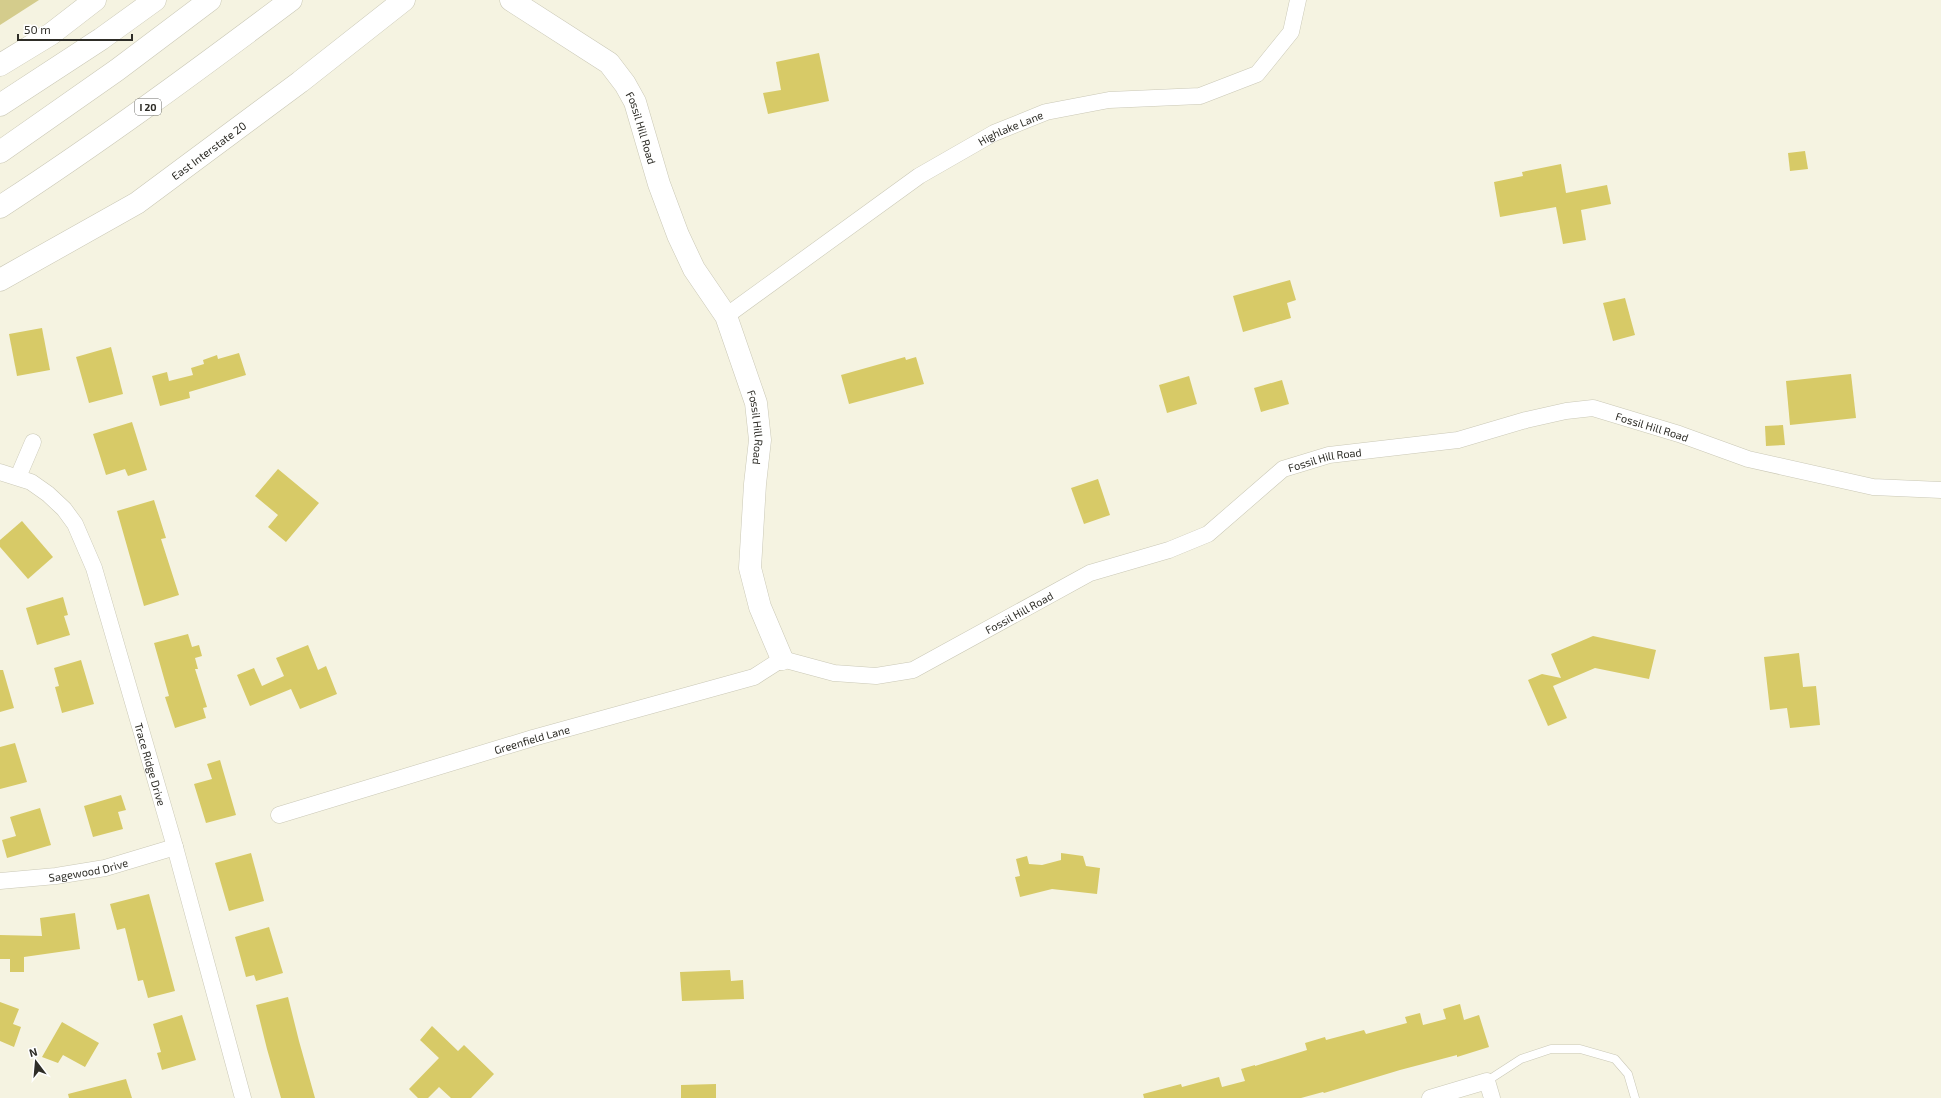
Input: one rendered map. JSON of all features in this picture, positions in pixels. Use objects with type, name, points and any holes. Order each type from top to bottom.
[{"type":"main road","points":[[0,65],[51,34],[96,0]]},
{"type":"main road","points":[[0,105],[101,39],[155,0]]},
{"type":"main road","points":[[0,152],[117,70],[210,0]]},
{"type":"main road","name":"I 20","points":[[0,207],[75,158],[146,108],[290,0]]},
{"type":"main road","name":"East Interstate 20","points":[[0,280],[137,203],[300,82],[404,0]]},
{"type":"main road","name":"Fossil Hill Road","points":[[511,0],[609,63],[625,84],[635,102],[659,184],[678,235],[694,269],[726,316],[756,403],[760,440],[754,484],[750,568],[760,607],[782,659]]},
{"type":"street","name":"Highlake Lane","points":[[726,316],[919,176],[994,133],[1046,112],[1109,100],[1200,96],[1257,74],[1291,32],[1298,0]]},
{"type":"street","name":"Fossil Hill Road","points":[[782,659],[834,673],[876,676],[913,670],[1090,573],[1169,550],[1208,534],[1283,469],[1329,455],[1458,440],[1526,420],[1566,411],[1593,408],[1679,434],[1748,459],[1873,487],[1941,490]]},
{"type":"street","points":[[18,477],[32,442]]},
{"type":"street","name":"Trace Ridge Drive","points":[[0,472],[31,482],[48,494],[64,509],[75,524],[94,568],[175,847],[243,1098]]},
{"type":"street","name":"Greenfield Lane","points":[[279,815],[533,738],[754,677],[782,659]]},
{"type":"street","name":"Sagewood Drive","points":[[0,881],[56,876],[106,868],[175,847]]},
{"type":"street","points":[[1430,1098],[1487,1081],[1492,1098]]},
{"type":"lane","points":[[1487,1081],[1521,1059],[1551,1050],[1580,1049],[1615,1059],[1628,1074],[1636,1098]]},
{"type":"shaded area","points":[[0,0],[39,0],[0,25]]},
{"type":"building","points":[[819,53],[829,101],[768,114],[763,93],[781,90],[776,62]]},
{"type":"building","points":[[1805,151],[1808,169],[1790,171],[1788,153]]},
{"type":"building","points":[[1561,164],[1566,193],[1607,185],[1611,204],[1581,210],[1586,240],[1563,244],[1556,207],[1500,217],[1494,182],[1523,176],[1522,172]]},
{"type":"building","points":[[1290,280],[1296,300],[1287,303],[1291,318],[1243,332],[1233,296]]},
{"type":"building","points":[[1625,298],[1635,335],[1613,341],[1603,303]]},
{"type":"building","points":[[42,328],[50,370],[17,376],[9,334]]},
{"type":"building","points":[[111,347],[123,394],[89,403],[76,357]]},
{"type":"building","points":[[239,353],[246,375],[189,392],[190,398],[160,406],[152,376],[167,372],[169,381],[193,375],[191,368],[204,364],[203,360],[217,355],[218,359]]},
{"type":"building","points":[[905,357],[906,360],[916,357],[924,384],[849,404],[841,375]]},
{"type":"building","points":[[1851,374],[1856,418],[1790,425],[1786,381]]},
{"type":"building","points":[[1189,376],[1197,404],[1167,413],[1159,385]]},
{"type":"building","points":[[1282,380],[1289,404],[1261,412],[1254,388]]},
{"type":"building","points":[[132,422],[147,470],[128,476],[125,469],[106,475],[93,434]]},
{"type":"building","points":[[1783,425],[1785,445],[1766,446],[1765,426]]},
{"type":"building","points":[[278,469],[319,503],[286,542],[268,527],[278,515],[255,496]]},
{"type":"building","points":[[1098,479],[1110,515],[1084,524],[1071,488]]},
{"type":"building","points":[[154,500],[166,538],[161,539],[179,595],[144,606],[117,511]]},
{"type":"building","points":[[22,521],[53,557],[28,579],[0,547],[0,540]]},
{"type":"building","points":[[63,597],[68,615],[64,616],[70,635],[37,645],[26,608]]},
{"type":"building","points":[[188,634],[192,647],[199,645],[202,656],[195,658],[198,669],[195,669],[207,707],[203,708],[206,718],[175,728],[165,697],[169,696],[154,643]]},
{"type":"building","points":[[1593,636],[1656,650],[1649,679],[1595,668],[1553,686],[1567,718],[1548,726],[1528,680],[1542,674],[1561,678],[1551,654]]},
{"type":"building","points":[[308,645],[318,670],[326,666],[337,694],[300,709],[291,689],[250,706],[237,675],[254,668],[262,686],[284,676],[276,658]]},
{"type":"building","points":[[1799,653],[1803,687],[1816,686],[1820,725],[1790,728],[1787,708],[1770,710],[1764,657]]},
{"type":"building","points":[[81,660],[94,704],[62,713],[55,687],[59,686],[54,668]]},
{"type":"building","points":[[0,670],[3,670],[14,708],[0,712]]},
{"type":"building","points":[[15,743],[27,782],[0,789],[0,747]]},
{"type":"building","points":[[220,760],[236,815],[206,823],[194,784],[212,779],[207,764]]},
{"type":"building","points":[[121,795],[126,810],[118,812],[123,829],[93,837],[84,806]]},
{"type":"building","points":[[40,808],[51,845],[7,858],[2,840],[16,836],[10,817]]},
{"type":"building","points":[[251,853],[264,901],[229,911],[215,863]]},
{"type":"building","points":[[1061,853],[1083,856],[1086,866],[1100,868],[1097,894],[1052,889],[1020,897],[1015,877],[1020,876],[1016,859],[1027,856],[1029,864],[1042,865],[1061,860]]},
{"type":"building","points":[[149,894],[175,991],[148,998],[143,980],[138,981],[125,928],[117,930],[110,904]]},
{"type":"building","points":[[75,913],[80,949],[24,957],[24,972],[10,972],[10,959],[0,959],[0,935],[42,936],[40,918]]},
{"type":"building","points":[[269,927],[283,973],[256,981],[254,975],[246,977],[235,937]]},
{"type":"building","points":[[730,970],[731,981],[743,980],[744,999],[682,1001],[680,972]]},
{"type":"building","points":[[288,997],[315,1098],[281,1098],[267,1049],[256,1005]]},
{"type":"building","points":[[0,1002],[19,1009],[13,1024],[21,1027],[14,1047],[0,1041]]},
{"type":"building","points":[[1460,1004],[1464,1020],[1479,1015],[1489,1047],[1457,1057],[1457,1055],[1400,1070],[1324,1093],[1301,1098],[1144,1098],[1143,1094],[1181,1084],[1182,1087],[1219,1077],[1222,1087],[1245,1081],[1241,1069],[1307,1050],[1305,1043],[1325,1037],[1326,1040],[1364,1030],[1366,1034],[1407,1023],[1405,1017],[1420,1013],[1423,1025],[1446,1019],[1443,1009]]},
{"type":"building","points":[[182,1015],[196,1060],[162,1070],[157,1053],[161,1052],[153,1024]]},
{"type":"building","points":[[62,1022],[99,1043],[85,1067],[63,1055],[58,1063],[42,1057]]},
{"type":"building","points":[[432,1026],[458,1051],[464,1045],[494,1074],[471,1098],[451,1098],[439,1087],[428,1098],[418,1098],[409,1089],[439,1058],[420,1040]]},
{"type":"building","points":[[126,1079],[132,1098],[69,1098],[68,1094]]},
{"type":"building","points":[[716,1084],[716,1098],[681,1098],[681,1085]]}]
